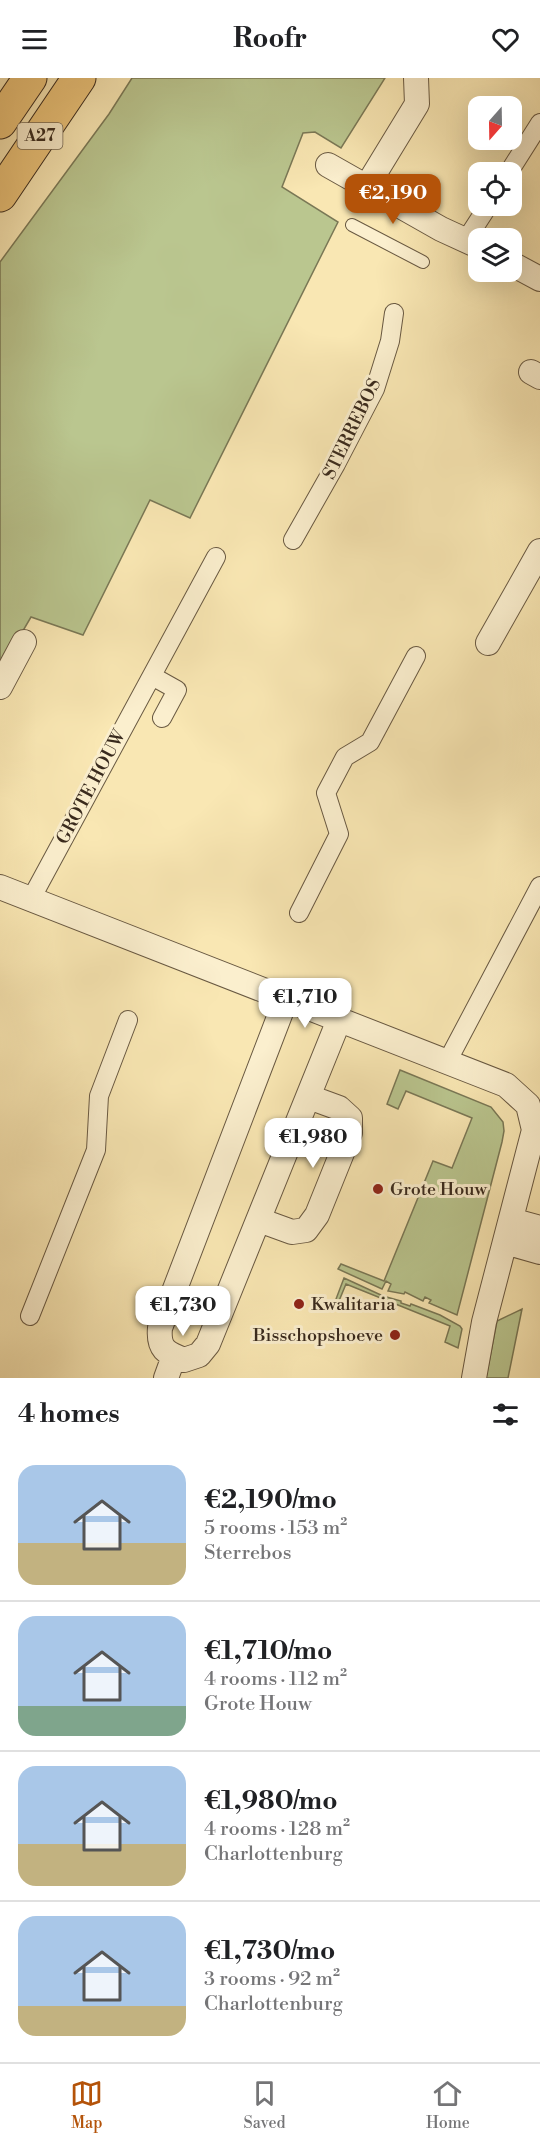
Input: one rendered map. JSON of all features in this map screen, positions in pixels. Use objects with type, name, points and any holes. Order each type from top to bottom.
[{"type":"highway","name":"A27","points":[[0,122],[30,78]]},
{"type":"highway","name":"A27","points":[[0,195],[79,78]]},
{"type":"street","points":[[367,186],[417,104],[416,78]]},
{"type":"street","points":[[515,162],[540,123]]},
{"type":"street","points":[[328,165],[468,241]]},
{"type":"street","points":[[522,269],[540,279]]},
{"type":"street","name":"STERREBOS","points":[[293,540],[375,389],[390,340],[394,313]]},
{"type":"street","points":[[488,643],[540,551]]},
{"type":"street","name":"GROTE HOUW","points":[[31,899],[216,556]]},
{"type":"street","points":[[0,687],[24,642]]},
{"type":"street","points":[[299,913],[339,834],[326,793],[345,757],[370,742],[416,656]]},
{"type":"street","points":[[152,676],[177,690],[162,718]]},
{"type":"street","points":[[0,886],[506,1085],[528,1105],[534,1130],[484,1322],[474,1378]]},
{"type":"street","points":[[447,1062],[540,886]]},
{"type":"street","points":[[286,999],[160,1328],[159,1340],[170,1367],[199,1354],[208,1344],[339,1020]]},
{"type":"street","points":[[30,1317],[96,1150],[99,1096],[128,1020]]},
{"type":"street","points":[[259,1220],[292,1232],[306,1230],[317,1215],[350,1133],[350,1118],[339,1108],[309,1097]]},
{"type":"street","points":[[508,1231],[540,1228]]},
{"type":"street","points":[[508,1231],[540,1252]]},
{"type":"lane","points":[[352,225],[423,262]]},
{"type":"green space","points":[[132,78],[385,78],[341,148],[315,132],[303,133],[282,187],[338,222],[190,518],[150,500],[83,635],[31,617],[0,670],[0,262],[109,114]]},
{"type":"green space","points":[[400,1070],[491,1107],[503,1122],[502,1142],[457,1315],[429,1303],[431,1300],[425,1297],[423,1301],[405,1292],[404,1294],[388,1291],[391,1284],[386,1281],[382,1289],[338,1269],[341,1264],[384,1281],[433,1161],[452,1168],[472,1118],[406,1091],[398,1109],[387,1104]]},
{"type":"green space","points":[[344,1278],[383,1296],[401,1301],[401,1303],[410,1306],[411,1304],[440,1315],[460,1326],[462,1329],[458,1348],[445,1342],[450,1326],[346,1284],[336,1308],[333,1307]]},
{"type":"green space","points":[[522,1309],[508,1378],[486,1378],[497,1321]]},
{"type":"place","name":"Grote Houw","points":[[378,1189]]},
{"type":"place","name":"Kwalitaria","points":[[299,1304]]},
{"type":"place","name":"Bisschopshoeve","points":[[395,1335]]}]
